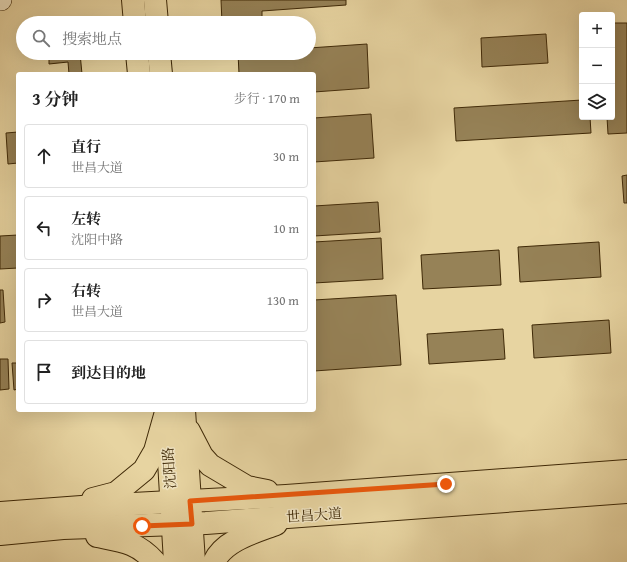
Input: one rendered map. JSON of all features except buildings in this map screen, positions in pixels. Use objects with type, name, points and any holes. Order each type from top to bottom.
[{"type":"main road","points":[[133,0],[134,16]]},
{"type":"main road","points":[[156,0],[157,16]]},
{"type":"main road","points":[[138,60],[139,72]]},
{"type":"main road","points":[[160,60],[161,72]]},
{"type":"main road","points":[[63,518],[116,492],[144,470],[175,414],[202,456],[210,465],[247,487],[286,496]]},
{"type":"main road","name":"沈阳路","points":[[175,414],[182,525]]},
{"type":"main road","name":"世昌大道","points":[[0,534],[63,518],[181,502],[286,496],[627,471]]},
{"type":"main road","name":"世昌大道","points":[[0,513],[182,525],[627,492]]},
{"type":"main road","points":[[214,562],[217,554],[234,541],[291,517]]},
{"type":"main road","points":[[63,518],[129,542],[147,553],[155,562]]},
{"type":"main road","points":[[175,562],[182,525]]},
{"type":"main road","points":[[182,525],[194,562]]},
{"type":"route","points":[[142,526],[192,524],[190,501],[286,496],[446,484]]}]
